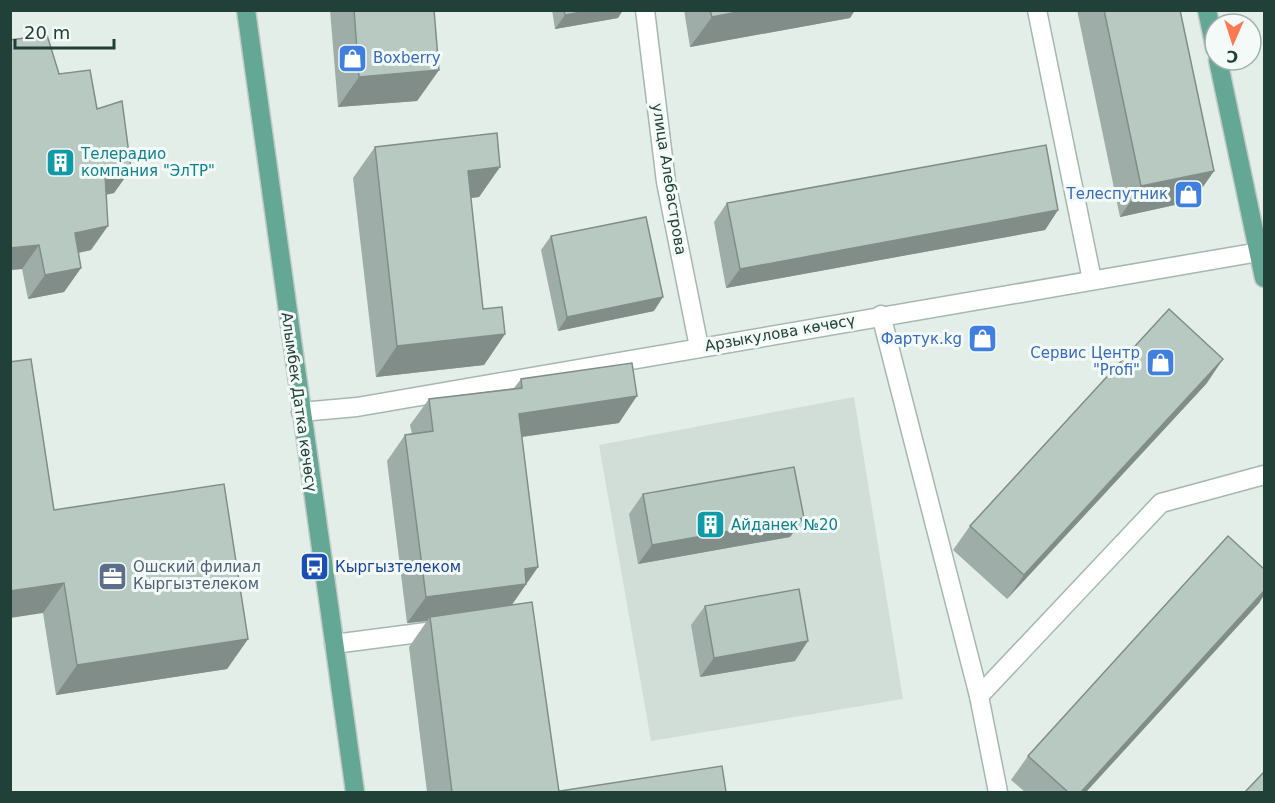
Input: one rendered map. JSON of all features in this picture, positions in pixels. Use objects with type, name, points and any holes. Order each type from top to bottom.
[{"type":"main road","name":"Алымбек Датка көчөсү","points":[[246,10],[355,792]]},
{"type":"main road","points":[[1221,72],[1264,278]]},
{"type":"street","name":"улица Алебастрова","points":[[645,10],[666,182],[699,347]]},
{"type":"street","points":[[1036,10],[1092,280]]},
{"type":"street","name":"Арзыкулова көчөсү","points":[[301,412],[357,407],[881,315],[1259,252]]},
{"type":"street","points":[[881,315],[979,696],[999,792]]},
{"type":"street","points":[[979,696],[1161,503],[1264,475]]},
{"type":"street","points":[[334,644],[456,628]]},
{"type":"shaded area","points":[[854,397],[903,699],[651,741],[599,445]]},
{"type":"building","points":[[354,10],[434,10],[439,70],[359,77]]},
{"type":"building","points":[[564,10],[592,10],[565,15]]},
{"type":"building","points":[[710,10],[747,10],[712,17]]},
{"type":"building","points":[[1104,10],[1180,10],[1214,171],[1141,186]]},
{"type":"building","name":"Телерадио компания \"ЭлТР\"","points":[[47,35],[59,74],[90,70],[97,109],[122,101],[131,169],[105,174],[108,226],[75,233],[81,268],[45,275],[39,245],[10,248],[10,40]]},
{"type":"building","points":[[497,133],[500,167],[468,171],[483,309],[502,307],[505,334],[397,346],[375,147]]},
{"type":"building","points":[[1046,145],[1058,210],[740,269],[727,203]]},
{"type":"building","points":[[646,217],[663,297],[567,317],[551,236]]},
{"type":"building","points":[[1169,309],[1223,359],[1024,575],[970,526]]},
{"type":"building","name":"Ошский филиал Кыргызтелеком","points":[[31,359],[54,510],[224,484],[248,639],[77,665],[64,583],[10,591],[10,362]]},
{"type":"building","points":[[632,363],[637,396],[519,414],[538,567],[525,569],[526,584],[426,597],[405,435],[433,431],[429,399],[522,388],[521,379]]},
{"type":"building","name":"Айданек №20","points":[[794,467],[804,518],[652,545],[643,494]]},
{"type":"building","points":[[1228,536],[1264,569],[1264,591],[1081,792],[1068,792],[1028,756]]},
{"type":"building","points":[[799,589],[808,641],[714,658],[705,606]]},
{"type":"building","points":[[532,602],[559,792],[452,792],[430,617]]},
{"type":"building","points":[[722,766],[726,792],[560,791]]},
{"type":"building","points":[[1264,772],[1264,792],[1245,792]]},
{"type":"place","name":"Boxberry","points":[[352,58]]},
{"type":"place","name":"Телерадио компания \"ЭлТР\"","points":[[60,163]]},
{"type":"place","name":"Телеспутник","points":[[1189,194]]},
{"type":"place","name":"Фартук.kg","points":[[983,339]]},
{"type":"place","name":"Сервис Центр \"Profi\"","points":[[1161,362]]},
{"type":"place","name":"Айданек №20","points":[[710,525]]},
{"type":"place","name":"Кыргызтелеком","points":[[314,567]]},
{"type":"place","name":"Ошский филиал Кыргызтелеком","points":[[112,576]]}]
